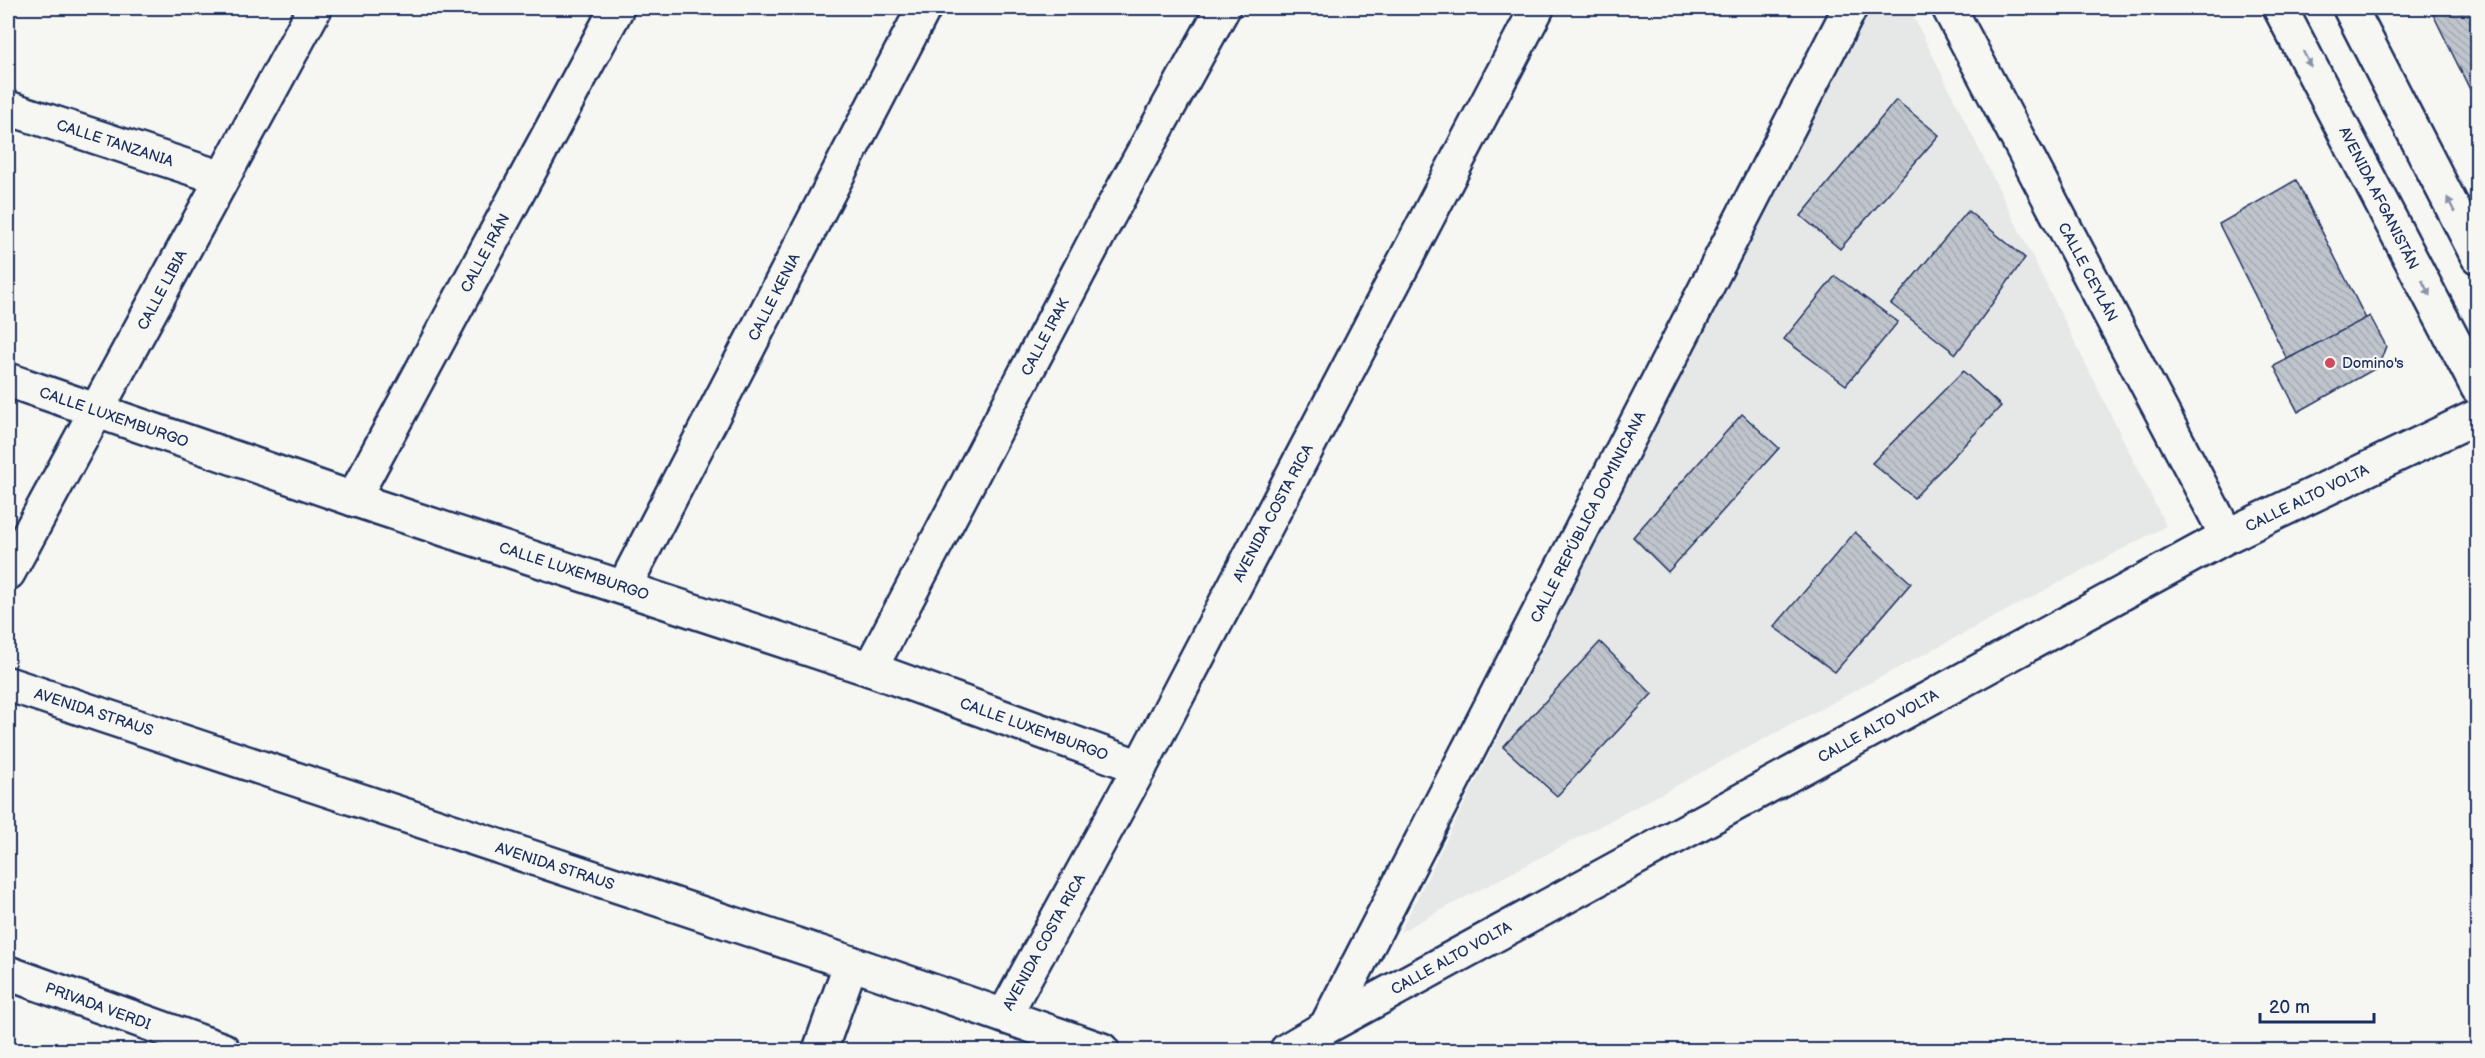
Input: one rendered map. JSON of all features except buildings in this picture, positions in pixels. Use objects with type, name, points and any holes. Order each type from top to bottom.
[{"type":"street","name":"CALLE LIBIA","points":[[8,573],[315,8]]},
{"type":"street","name":"CALLE IRÁN","points":[[353,499],[618,8]]},
{"type":"street","name":"CALLE KENIA","points":[[624,587],[924,8]]},
{"type":"street","name":"CALLE IRAK","points":[[870,669],[1104,224],[1223,8]]},
{"type":"street","name":"AVENIDA COSTA RICA","points":[[1004,1017],[1140,767],[1537,8]]},
{"type":"street","name":"CALLE REPÚBLICA DOMINICANA","points":[[1326,1027],[1850,8]]},
{"type":"street","name":"CALLE CEYLÁN","points":[[1949,8],[2227,536]]},
{"type":"street","name":"AVENIDA AFGANISTÁN","points":[[2280,8],[2478,388]]},
{"type":"street","points":[[2350,8],[2478,257]]},
{"type":"street","name":"CALLE TANZANIA","points":[[8,108],[222,178]]},
{"type":"street","name":"CALLE LUXEMBURGO","points":[[8,380],[353,499],[870,669],[1140,767]]},
{"type":"street","name":"CALLE ALTO VOLTA","points":[[1287,1050],[2227,536],[2478,416]]},
{"type":"street","name":"AVENIDA STRAUS","points":[[8,684],[851,963],[1102,1050]]},
{"type":"street","points":[[820,1050],[851,963]]},
{"type":"street","name":"PRIVADA VERDI","points":[[9,978],[223,1050]]},
{"type":"shaded area","points":[[1865,8],[1909,8],[2166,526],[1400,932]]},
{"type":"place","name":"Domino's","points":[[2330,363]]}]
